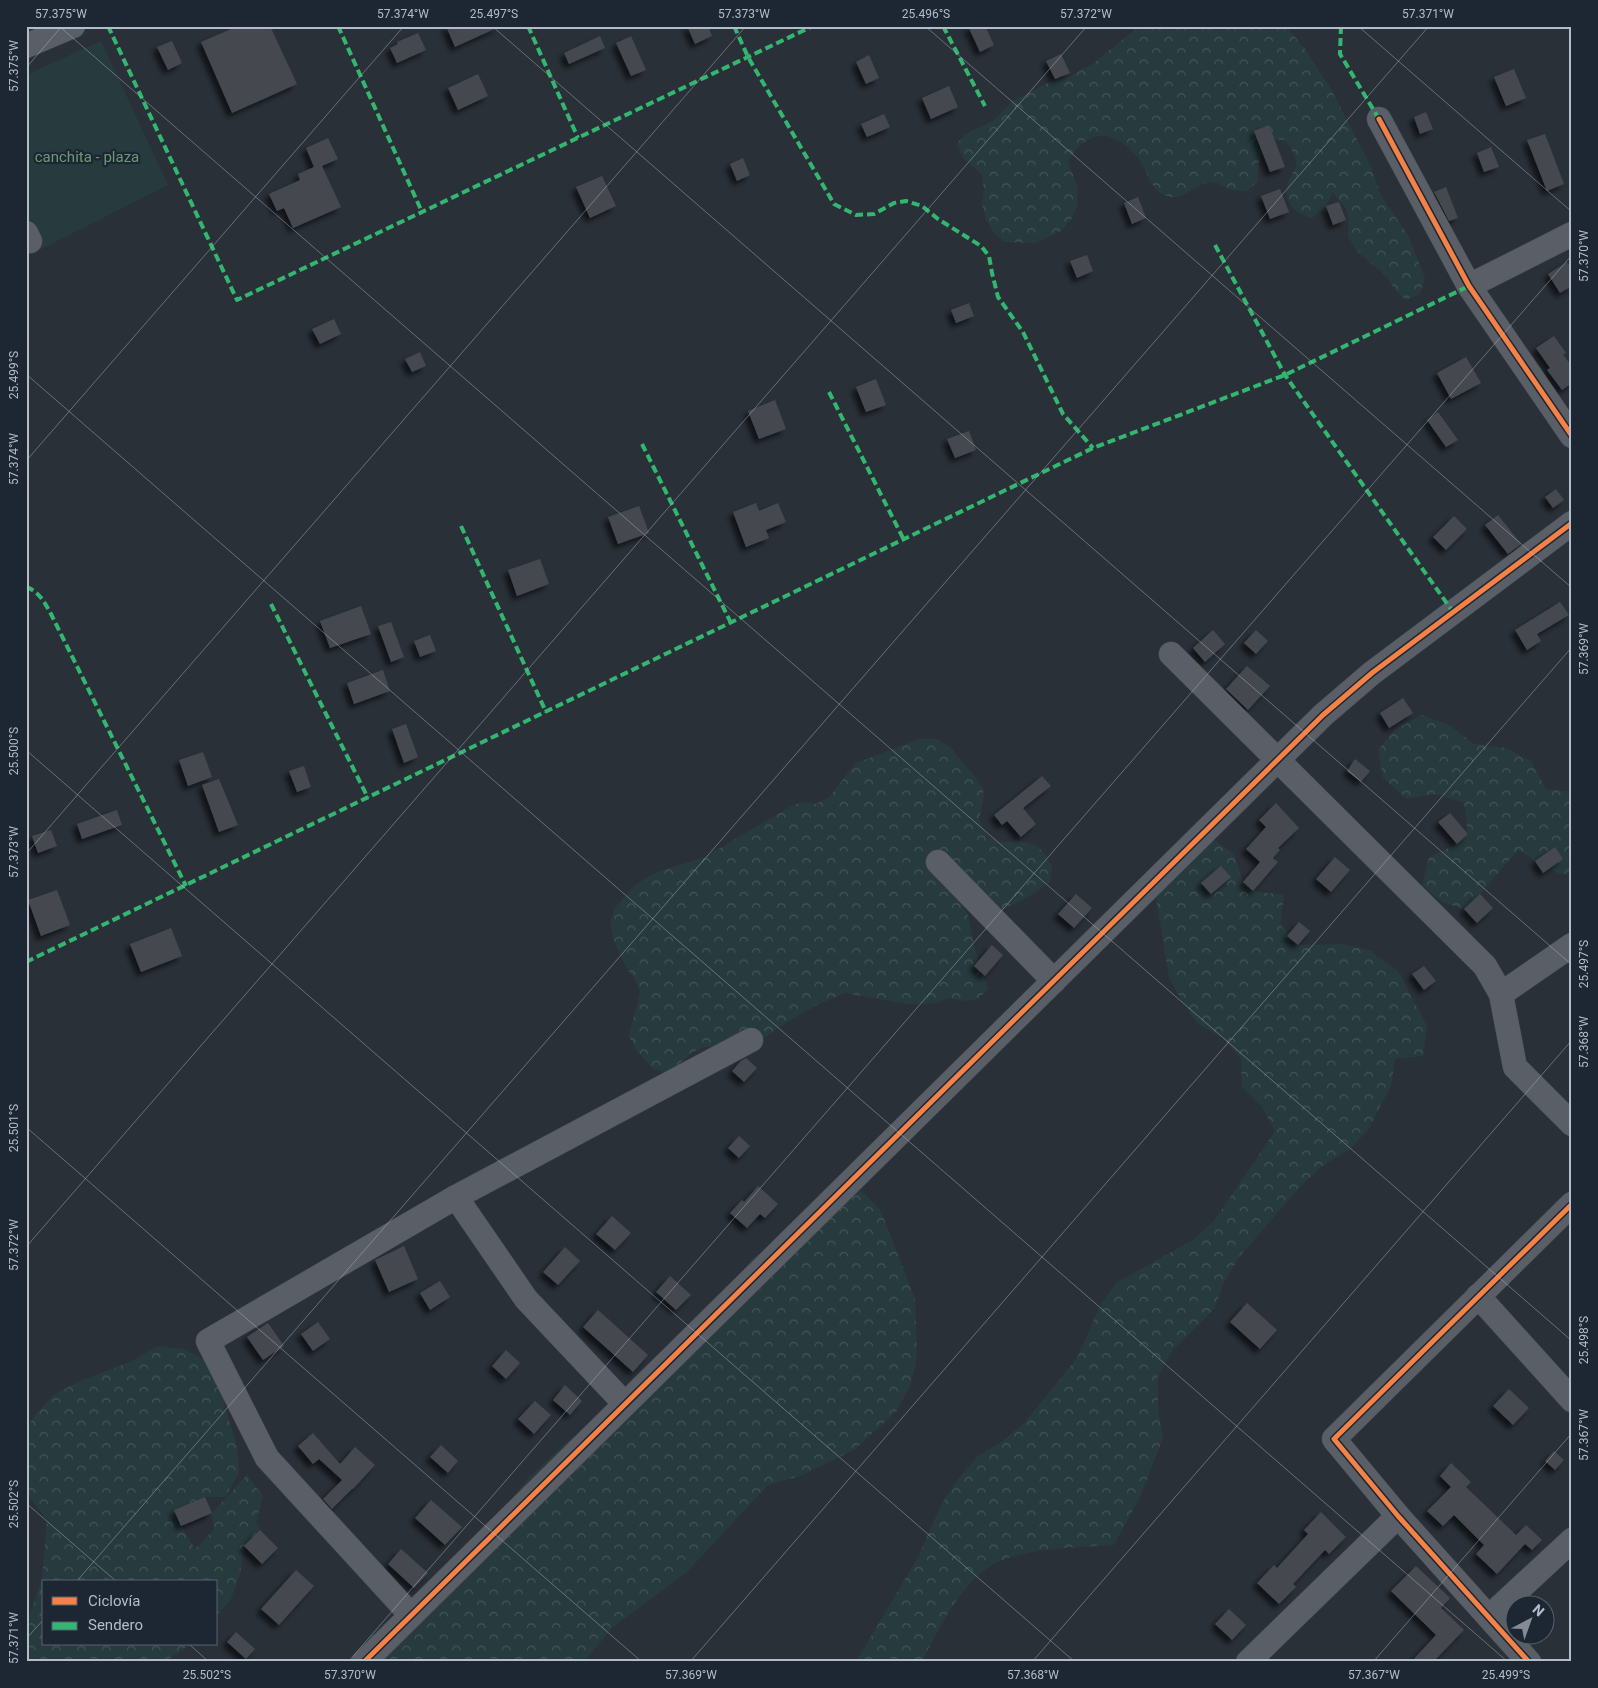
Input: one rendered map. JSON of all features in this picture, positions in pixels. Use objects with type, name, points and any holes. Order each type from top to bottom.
[{"type":"street","points":[[26,46],[73,26]]},
{"type":"street","points":[[1379,119],[1469,286],[1572,436]]},
{"type":"street","points":[[1469,286],[1572,234]]},
{"type":"street","points":[[364,1662],[1323,715],[1372,672],[1572,523]]},
{"type":"street","points":[[1170,654],[1485,966],[1501,994],[1515,1066],[1572,1124]]},
{"type":"street","points":[[938,862],[1054,981]]},
{"type":"street","points":[[1501,994],[1572,945]]},
{"type":"street","points":[[411,1615],[267,1458],[208,1341],[456,1197],[750,1040]]},
{"type":"street","points":[[456,1197],[526,1299],[625,1404]]},
{"type":"street","points":[[1529,1662],[1398,1516],[1334,1439],[1572,1204]]},
{"type":"street","points":[[1478,1296],[1572,1400]]},
{"type":"street","points":[[1248,1662],[1398,1516]]},
{"type":"street","points":[[1489,1617],[1572,1540]]},
{"type":"green space","points":[[1139,26],[1286,26],[1305,49],[1332,91],[1371,167],[1381,196],[1408,235],[1425,278],[1420,294],[1406,300],[1395,290],[1387,277],[1355,249],[1348,236],[1349,222],[1346,208],[1332,192],[1326,206],[1312,218],[1299,213],[1291,205],[1288,200],[1287,188],[1296,162],[1293,152],[1285,140],[1271,139],[1267,144],[1260,159],[1258,181],[1247,191],[1232,190],[1217,184],[1207,183],[1181,196],[1170,197],[1155,188],[1141,162],[1129,148],[1110,137],[1093,138],[1084,142],[1068,161],[1078,189],[1077,206],[1071,220],[1061,231],[1035,243],[1004,242],[994,233],[986,220],[982,204],[984,190],[982,175],[962,157],[957,143],[966,134],[993,121],[1013,101],[1055,79],[1067,78],[1094,63]]},
{"type":"green space","name":"canchita - plaza","points":[[101,41],[168,185],[32,254],[26,240],[26,75]]},
{"type":"green space","points":[[1422,715],[1449,725],[1474,744],[1506,748],[1531,761],[1546,789],[1572,792],[1572,874],[1559,874],[1518,850],[1480,894],[1464,909],[1442,902],[1422,885],[1429,857],[1457,844],[1468,834],[1464,803],[1435,794],[1407,799],[1383,778],[1378,750],[1396,729]]},
{"type":"green space","points":[[920,739],[937,739],[950,747],[973,774],[983,789],[984,796],[979,820],[988,837],[1002,842],[1019,841],[1036,845],[1046,855],[1052,868],[1050,882],[1025,899],[999,911],[976,893],[973,880],[954,890],[968,916],[974,946],[988,989],[978,999],[964,1001],[949,998],[936,1003],[922,1004],[906,1004],[845,993],[819,1004],[779,1027],[766,1037],[736,1048],[704,1047],[691,1053],[670,1073],[653,1069],[635,1048],[629,1036],[640,992],[613,939],[610,923],[614,909],[632,888],[644,879],[660,871],[705,857],[791,806],[802,802],[816,804],[829,797],[856,763]]},
{"type":"green space","points":[[1210,837],[1234,854],[1243,882],[1253,891],[1284,895],[1280,924],[1298,945],[1343,944],[1372,951],[1377,957],[1398,971],[1427,1026],[1423,1056],[1395,1059],[1391,1086],[1368,1130],[1349,1150],[1322,1166],[1300,1187],[1240,1256],[1225,1280],[1214,1309],[1173,1350],[1158,1376],[1158,1408],[1163,1438],[1142,1493],[1114,1545],[1027,1553],[1000,1561],[987,1568],[964,1590],[944,1619],[922,1662],[856,1662],[918,1557],[941,1505],[958,1479],[978,1456],[1003,1441],[1025,1422],[1077,1358],[1100,1306],[1116,1283],[1193,1240],[1214,1221],[1275,1131],[1262,1107],[1242,1087],[1241,1059],[1223,1038],[1197,1023],[1169,977],[1155,892]]},
{"type":"green space","points":[[861,1190],[881,1211],[915,1299],[917,1357],[911,1384],[896,1412],[854,1450],[800,1476],[768,1485],[686,1573],[613,1627],[584,1662],[357,1662],[371,1636],[392,1617],[443,1589],[528,1478],[569,1440],[640,1388],[753,1258],[803,1220]]},
{"type":"green space","points":[[158,1346],[184,1349],[212,1364],[237,1446],[239,1473],[225,1497],[205,1497],[175,1511],[181,1526],[195,1549],[214,1530],[212,1513],[247,1475],[263,1496],[256,1522],[260,1530],[244,1546],[240,1574],[231,1599],[218,1614],[218,1580],[42,1580],[42,1646],[188,1646],[164,1662],[26,1662],[26,1625],[42,1579],[47,1520],[26,1493],[26,1429],[52,1396],[76,1383],[132,1361]]},
{"type":"building","points":[[238,26],[270,26],[297,84],[232,113],[201,42]]},
{"type":"building","points":[[446,26],[501,26],[455,47]]},
{"type":"building","points":[[687,26],[708,26],[712,36],[695,44]]},
{"type":"building","points":[[968,26],[985,26],[994,45],[980,52]]},
{"type":"building","points":[[418,33],[426,50],[397,63],[390,48],[398,44],[397,42]]},
{"type":"building","points":[[600,36],[605,48],[569,64],[564,53]]},
{"type":"building","points":[[631,36],[646,70],[631,76],[616,43]]},
{"type":"building","points":[[172,41],[182,63],[168,70],[157,47]]},
{"type":"building","points":[[1061,54],[1070,73],[1055,79],[1046,61]]},
{"type":"building","points":[[869,55],[879,78],[866,84],[856,62]]},
{"type":"building","points":[[1514,69],[1526,98],[1506,106],[1494,77]]},
{"type":"building","points":[[478,74],[488,96],[458,110],[448,88]]},
{"type":"building","points":[[949,86],[958,107],[931,119],[922,98]]},
{"type":"building","points":[[1426,112],[1433,129],[1420,134],[1414,117]]},
{"type":"building","points":[[884,114],[890,127],[867,137],[861,124]]},
{"type":"building","points":[[1269,125],[1285,167],[1270,172],[1254,131]]},
{"type":"building","points":[[1545,134],[1564,184],[1547,191],[1527,140]]},
{"type":"building","points":[[328,138],[338,159],[322,166],[341,207],[293,228],[284,208],[277,211],[269,194],[300,180],[298,174],[314,167],[306,148]]},
{"type":"building","points":[[1491,147],[1499,167],[1484,172],[1477,153]]},
{"type":"building","points":[[743,158],[750,175],[737,181],[730,164]]},
{"type":"building","points":[[602,176],[616,206],[590,218],[576,187]]},
{"type":"building","points":[[1446,187],[1458,218],[1449,221],[1434,192]]},
{"type":"building","points":[[1280,189],[1289,212],[1270,219],[1261,196]]},
{"type":"building","points":[[1138,197],[1146,218],[1132,224],[1124,203]]},
{"type":"building","points":[[1339,202],[1346,220],[1333,225],[1326,206]]},
{"type":"building","points":[[1087,255],[1093,271],[1077,278],[1070,261]]},
{"type":"building","points":[[1567,262],[1572,270],[1572,286],[1560,293],[1548,274]]},
{"type":"building","points":[[969,303],[974,316],[956,323],[951,310]]},
{"type":"building","points":[[334,319],[341,334],[320,344],[312,329]]},
{"type":"building","points":[[1554,336],[1566,353],[1563,355],[1572,366],[1572,383],[1562,390],[1547,370],[1550,368],[1536,348]]},
{"type":"building","points":[[420,352],[426,366],[412,372],[405,359]]},
{"type":"building","points":[[1466,357],[1481,383],[1451,399],[1437,373]]},
{"type":"building","points":[[876,379],[886,405],[866,412],[856,387]]},
{"type":"building","points":[[775,400],[786,429],[759,439],[748,411]]},
{"type":"building","points":[[1438,412],[1458,440],[1446,447],[1427,420]]},
{"type":"building","points":[[969,431],[976,450],[955,458],[947,439]]},
{"type":"building","points":[[1556,489],[1564,500],[1553,508],[1545,497]]},
{"type":"building","points":[[756,503],[759,511],[778,503],[786,522],[766,530],[769,538],[746,547],[733,512]]},
{"type":"building","points":[[639,506],[649,533],[618,544],[608,517]]},
{"type":"building","points":[[1498,515],[1521,544],[1508,554],[1485,525]]},
{"type":"building","points":[[1454,516],[1467,529],[1446,550],[1433,537]]},
{"type":"building","points":[[540,559],[549,584],[517,596],[508,570]]},
{"type":"building","points":[[1560,602],[1569,615],[1537,634],[1541,641],[1527,650],[1515,630]]},
{"type":"building","points":[[361,606],[371,634],[330,648],[320,621]]},
{"type":"building","points":[[391,622],[404,657],[391,662],[378,626]]},
{"type":"building","points":[[1213,630],[1225,644],[1205,662],[1193,648]]},
{"type":"building","points":[[1256,630],[1268,641],[1256,654],[1244,643]]},
{"type":"building","points":[[430,635],[436,651],[420,657],[414,641]]},
{"type":"building","points":[[1247,666],[1270,686],[1248,710],[1226,689]]},
{"type":"building","points":[[383,670],[390,691],[354,704],[347,683]]},
{"type":"building","points":[[1403,698],[1413,713],[1389,728],[1380,713]]},
{"type":"building","points":[[406,724],[418,757],[404,763],[392,729]]},
{"type":"building","points":[[203,752],[212,777],[188,786],[179,760]]},
{"type":"building","points":[[1355,759],[1370,771],[1361,782],[1347,771]]},
{"type":"building","points":[[304,766],[311,787],[297,792],[289,771]]},
{"type":"building","points":[[1042,776],[1051,786],[1023,808],[1036,824],[1021,837],[1007,821],[1002,825],[994,815]]},
{"type":"building","points":[[219,779],[238,825],[219,832],[202,785]]},
{"type":"building","points":[[1276,803],[1299,828],[1278,848],[1280,850],[1273,858],[1278,862],[1253,891],[1243,882],[1260,862],[1246,849],[1266,827],[1259,820]]},
{"type":"building","points":[[117,810],[122,825],[82,839],[77,824]]},
{"type":"building","points":[[1450,813],[1468,834],[1457,844],[1438,822]]},
{"type":"building","points":[[51,830],[57,846],[38,853],[32,836]]},
{"type":"building","points":[[1555,847],[1563,859],[1543,873],[1535,861]]},
{"type":"building","points":[[1335,857],[1350,870],[1331,892],[1316,879]]},
{"type":"building","points":[[1221,866],[1231,877],[1211,894],[1201,883]]},
{"type":"building","points":[[57,890],[70,925],[41,936],[28,900]]},
{"type":"building","points":[[1076,894],[1092,908],[1074,928],[1058,914]]},
{"type":"building","points":[[1480,894],[1493,908],[1477,923],[1464,909]]},
{"type":"building","points":[[1299,922],[1310,931],[1298,945],[1287,936]]},
{"type":"building","points":[[171,928],[182,956],[141,972],[130,944]]},
{"type":"building","points":[[992,945],[1003,955],[985,976],[974,966]]},
{"type":"building","points":[[1424,966],[1436,981],[1424,990],[1412,974]]},
{"type":"building","points":[[746,1058],[757,1068],[744,1082],[732,1071]]},
{"type":"building","points":[[739,1136],[750,1146],[739,1158],[728,1148]]},
{"type":"building","points":[[758,1186],[778,1204],[765,1218],[760,1214],[747,1228],[730,1213],[742,1200],[744,1202]]},
{"type":"building","points":[[612,1216],[631,1233],[615,1250],[596,1234]]},
{"type":"building","points":[[404,1246],[418,1279],[389,1292],[375,1260]]},
{"type":"building","points":[[565,1247],[580,1261],[558,1285],[543,1272]]},
{"type":"building","points":[[670,1276],[691,1295],[676,1310],[656,1292]]},
{"type":"building","points":[[440,1281],[450,1297],[430,1310],[420,1293]]},
{"type":"building","points":[[1247,1303],[1277,1330],[1260,1349],[1230,1322]]},
{"type":"building","points":[[598,1310],[648,1355],[633,1372],[583,1327]]},
{"type":"building","points":[[318,1322],[330,1339],[313,1351],[301,1334]]},
{"type":"building","points":[[268,1323],[284,1346],[263,1360],[247,1337]]},
{"type":"building","points":[[506,1350],[520,1363],[506,1379],[492,1366]]},
{"type":"building","points":[[565,1385],[582,1401],[570,1415],[553,1400]]},
{"type":"building","points":[[1509,1389],[1529,1408],[1513,1425],[1493,1406]]},
{"type":"building","points":[[535,1401],[551,1415],[534,1434],[518,1419]]},
{"type":"building","points":[[313,1433],[340,1464],[355,1447],[375,1465],[332,1509],[323,1499],[342,1480],[319,1459],[313,1464],[298,1446]]},
{"type":"building","points":[[441,1445],[458,1461],[448,1473],[430,1457]]},
{"type":"building","points":[[1554,1451],[1564,1460],[1555,1470],[1545,1461]]},
{"type":"building","points":[[1451,1463],[1471,1482],[1466,1487],[1516,1535],[1526,1525],[1542,1540],[1532,1550],[1525,1544],[1497,1574],[1476,1554],[1484,1545],[1454,1515],[1443,1526],[1427,1511],[1451,1487],[1440,1476]]},
{"type":"building","points":[[205,1497],[212,1513],[181,1526],[174,1510]]},
{"type":"building","points":[[431,1500],[462,1527],[445,1545],[415,1518]]},
{"type":"building","points":[[1321,1512],[1346,1537],[1329,1554],[1325,1550],[1293,1584],[1296,1587],[1279,1604],[1257,1583],[1274,1565],[1277,1568],[1308,1534],[1304,1530]]},
{"type":"building","points":[[260,1530],[278,1548],[262,1564],[244,1546]]},
{"type":"building","points":[[401,1549],[428,1573],[414,1588],[388,1564]]},
{"type":"building","points":[[1416,1566],[1450,1598],[1441,1608],[1464,1630],[1433,1662],[1411,1662],[1436,1635],[1391,1591]]},
{"type":"building","points":[[296,1570],[314,1586],[279,1625],[261,1609]]},
{"type":"building","points":[[1229,1609],[1246,1625],[1232,1640],[1215,1624]]},
{"type":"building","points":[[236,1632],[255,1649],[246,1659],[227,1642]]},
{"type":"marked path","points":[[108,26],[237,300],[813,26]]},
{"type":"marked path","points":[[338,26],[422,212]]},
{"type":"marked path","points":[[528,26],[578,138]]},
{"type":"marked path","points":[[734,26],[748,57],[834,204],[856,215],[874,214],[894,203],[906,201],[922,206],[938,219],[981,246],[989,256],[998,297],[1023,332],[1063,414],[1093,448]]},
{"type":"marked path","points":[[943,26],[985,106]]},
{"type":"marked path","points":[[1341,26],[1340,54],[1379,119]]},
{"type":"marked path","points":[[1215,245],[1285,375],[1453,612]]},
{"type":"marked path","points":[[26,962],[1093,448],[1285,375],[1469,286]]},
{"type":"marked path","points":[[829,392],[904,540]]},
{"type":"marked path","points":[[642,444],[731,623]]},
{"type":"marked path","points":[[461,526],[546,712]]},
{"type":"marked path","points":[[26,587],[38,594],[51,614],[186,886]]},
{"type":"marked path","points":[[271,604],[368,798]]},
{"type":"cycle path","points":[[1379,119],[1469,286],[1572,436]]},
{"type":"cycle path","points":[[364,1662],[1323,715],[1372,673],[1572,523]]},
{"type":"cycle path","points":[[1529,1662],[1398,1516],[1334,1439],[1572,1204]]}]
